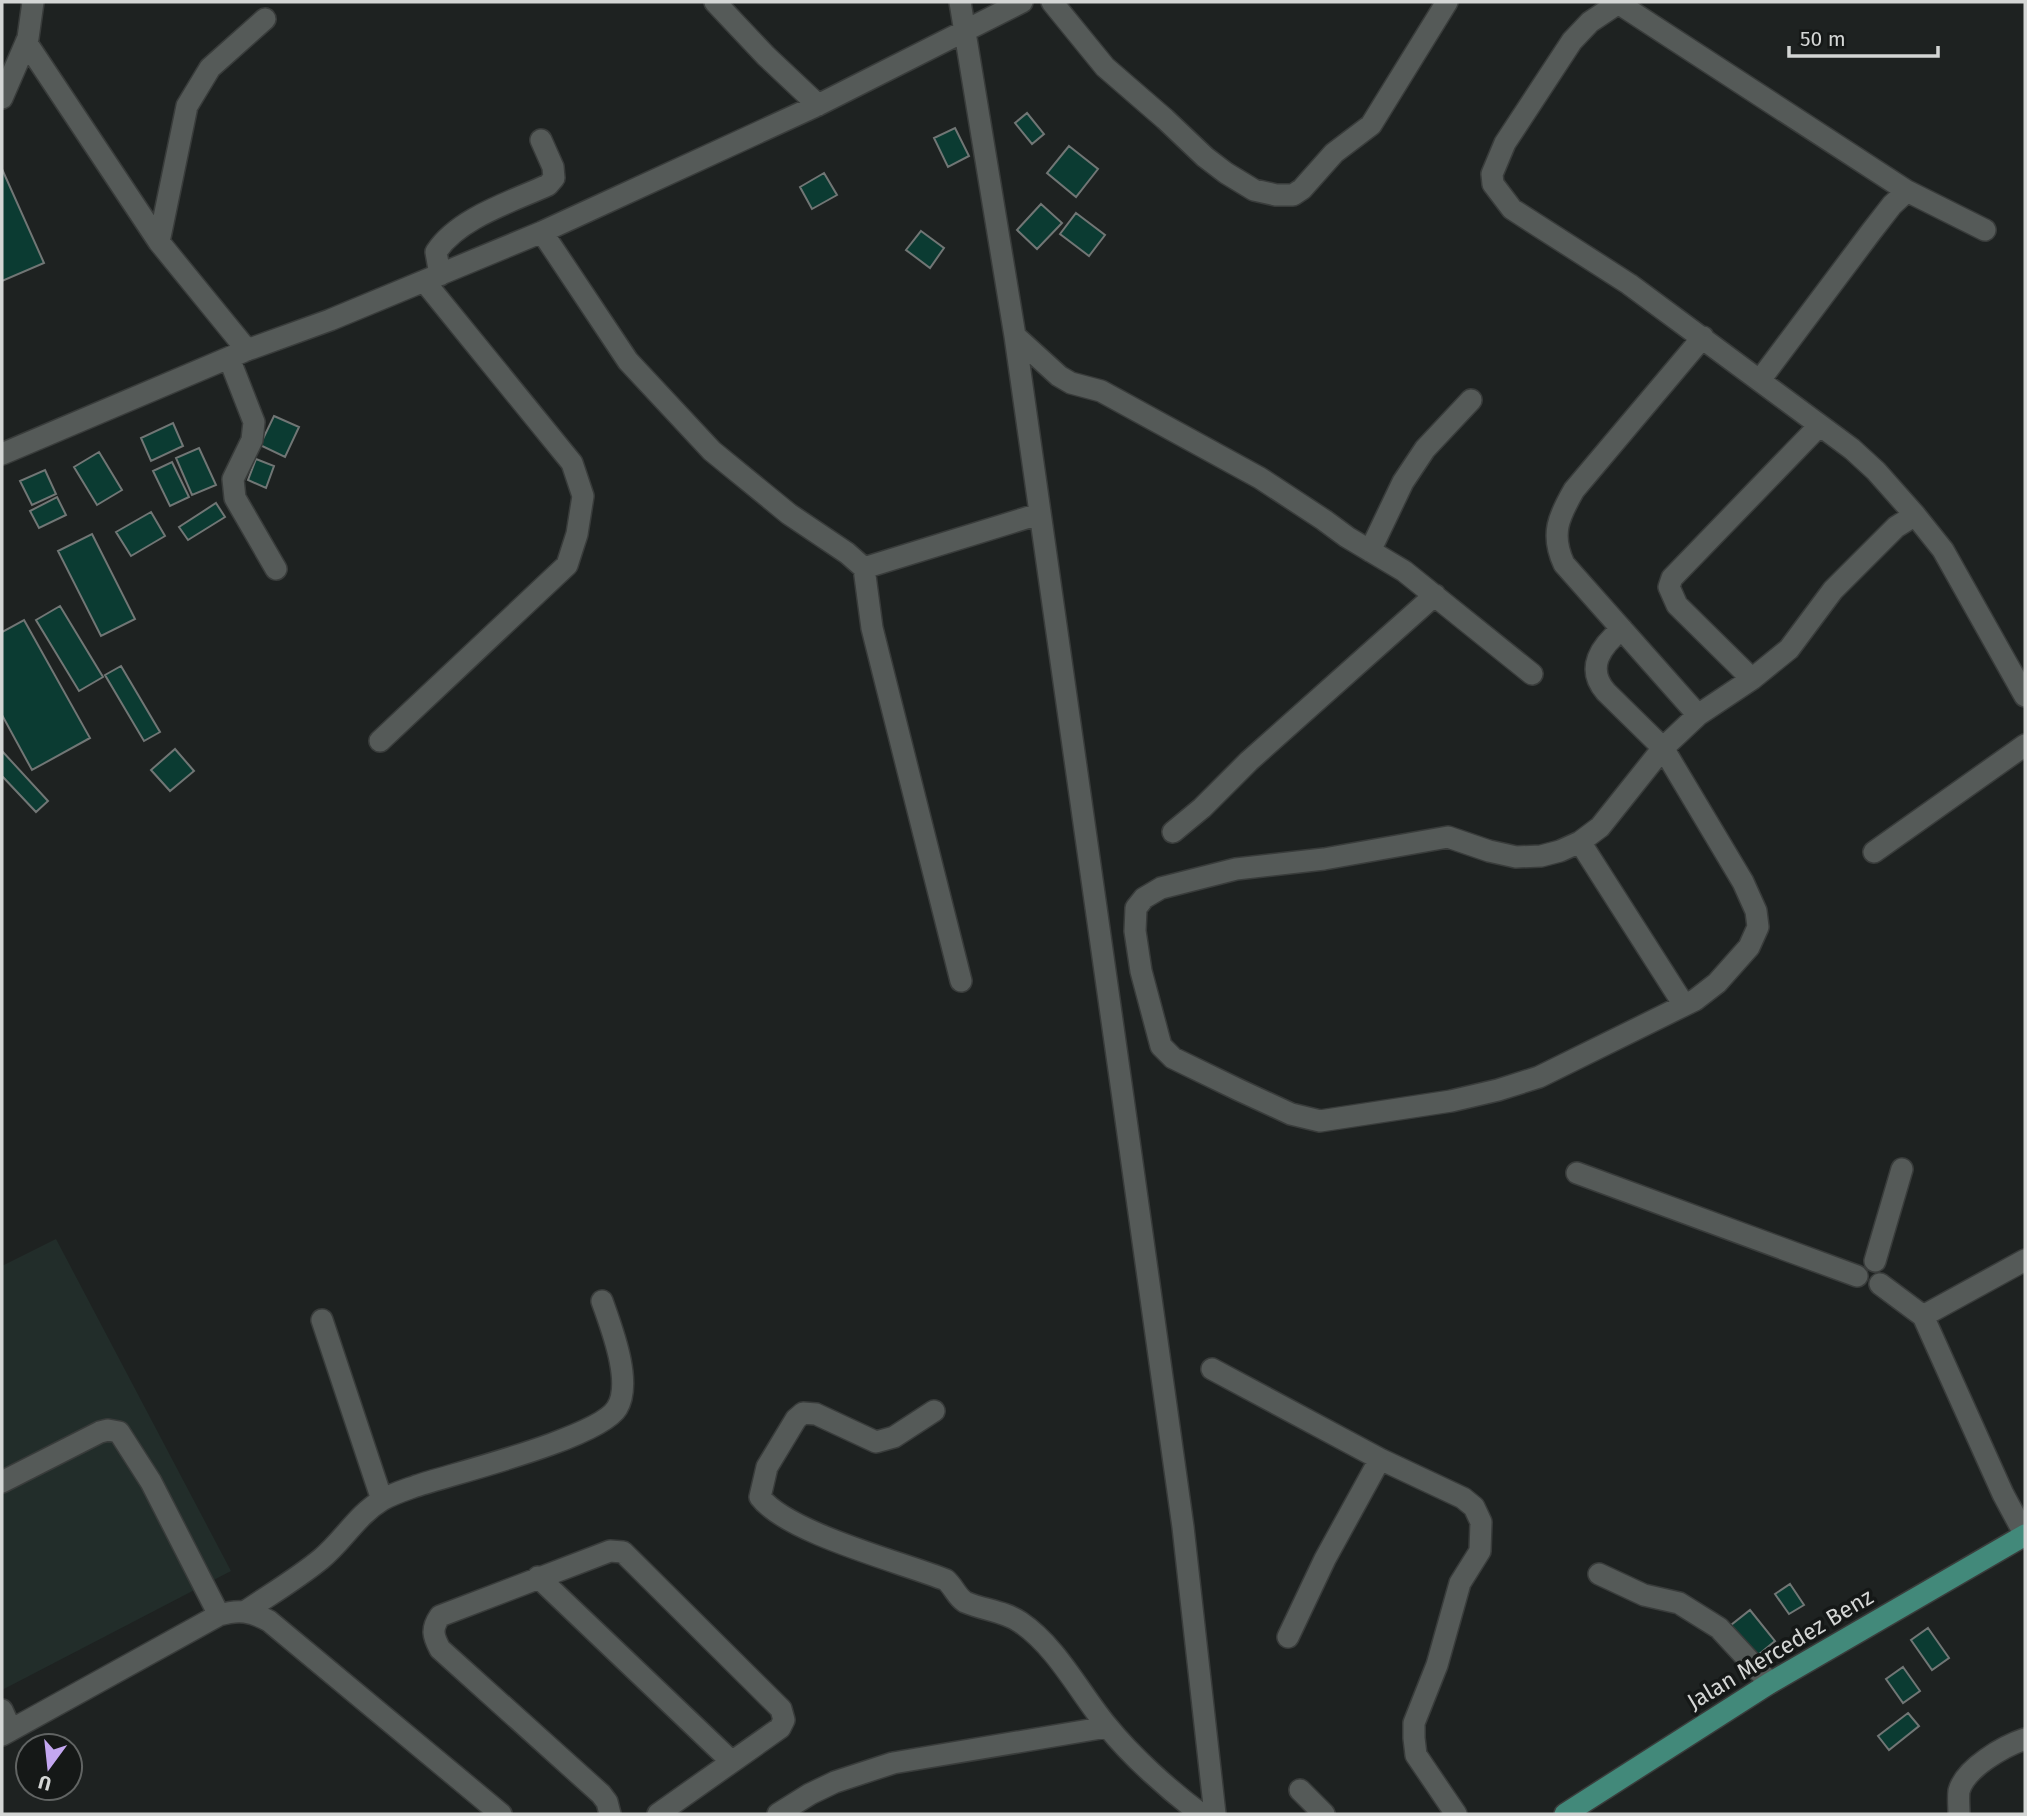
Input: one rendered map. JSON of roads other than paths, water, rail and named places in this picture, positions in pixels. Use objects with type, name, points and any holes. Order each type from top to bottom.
[{"type":"main road","name":"Jalan Mercedez Benz","points":[[1574,1812],[1770,1683],[2025,1535]]},
{"type":"street","points":[[2,98],[26,42],[33,2]]},
{"type":"street","points":[[715,2],[766,56],[818,105]]},
{"type":"street","points":[[960,2],[1015,336],[1183,1527],[1215,1814]]},
{"type":"street","points":[[2,454],[238,354],[330,320],[542,232],[818,105],[1022,2]]},
{"type":"street","points":[[1052,2],[1105,67],[1166,119],[1205,157],[1254,190],[1276,195],[1293,195],[1302,189],[1334,153],[1371,125],[1447,2]]},
{"type":"street","points":[[1985,230],[1907,191],[1619,2],[1590,22],[1572,41],[1505,143],[1492,174],[1493,184],[1512,209],[1629,284],[1853,449],[1915,515],[1943,550],[2025,696]]},
{"type":"street","points":[[159,242],[187,106],[210,68],[265,19]]},
{"type":"street","points":[[26,42],[159,242],[238,354],[254,422],[252,440],[233,478],[235,498],[276,569]]},
{"type":"street","points":[[380,741],[567,565],[577,534],[583,496],[572,463],[432,278],[436,252],[444,239],[460,226],[548,185],[554,178],[553,167],[541,140]]},
{"type":"street","points":[[1760,380],[1892,205],[1907,191]]},
{"type":"street","points":[[542,232],[628,361],[703,441],[789,514],[847,553],[864,568],[872,628],[961,981]]},
{"type":"street","points":[[1015,336],[1059,376],[1071,383],[1101,391],[1260,478],[1404,571],[1532,674]]},
{"type":"street","points":[[1698,715],[1564,564],[1555,538],[1560,517],[1574,489],[1703,337]]},
{"type":"street","points":[[1370,551],[1403,482],[1425,449],[1471,400]]},
{"type":"street","points":[[1752,679],[1677,605],[1671,597],[1669,587],[1672,578],[1819,426]]},
{"type":"street","points":[[864,568],[1039,514]]},
{"type":"street","points":[[1622,629],[1599,652],[1595,664],[1596,677],[1606,692],[1663,748],[1743,882],[1756,911],[1758,927],[1749,947],[1706,993],[1539,1077],[1451,1101],[1320,1121],[1291,1114],[1239,1090],[1173,1058],[1161,1046],[1141,971],[1135,919],[1136,908],[1144,898],[1161,888],[1236,869],[1324,859],[1448,836],[1489,851],[1516,857],[1541,856],[1580,842],[1600,827],[1663,748],[1698,715],[1752,679],[1789,649],[1833,590],[1896,527],[1915,515]]},
{"type":"street","points":[[1173,832],[1435,595]]},
{"type":"street","points":[[1874,852],[2025,745]]},
{"type":"street","points":[[1580,842],[1684,1005]]},
{"type":"street","points":[[1875,1261],[1902,1169]]},
{"type":"street","points":[[1577,1173],[1857,1276],[1866,1287],[1880,1284],[1923,1316],[2025,1535]]},
{"type":"street","points":[[1857,1276],[1861,1263],[1875,1261]]},
{"type":"street","points":[[1875,1261],[1884,1272],[1880,1284]]},
{"type":"street","points":[[1923,1316],[2025,1261]]},
{"type":"street","points":[[246,1611],[321,1559],[354,1524],[382,1500],[416,1486],[576,1435],[608,1418],[617,1410],[622,1398],[622,1382],[618,1353],[602,1300]]},
{"type":"street","points":[[322,1320],[382,1500]]},
{"type":"street","points":[[1212,1369],[1380,1459],[1463,1498],[1474,1507],[1481,1522],[1480,1551],[1460,1583],[1443,1645],[1414,1723],[1416,1755],[1456,1814]]},
{"type":"street","points":[[934,1411],[894,1437],[876,1442],[816,1415],[803,1413],[796,1419],[767,1467],[760,1497],[774,1511],[822,1536],[946,1580],[958,1598],[1009,1616],[1023,1624],[1053,1654],[1107,1727],[1180,1798],[1201,1814]]},
{"type":"street","points":[[2,1482],[100,1432],[119,1432],[151,1482],[219,1615]]},
{"type":"street","points":[[1289,1637],[1325,1559],[1380,1459]]},
{"type":"street","points":[[610,1814],[607,1802],[601,1794],[440,1649],[433,1633],[434,1625],[440,1616],[602,1552],[623,1552],[781,1709],[784,1720],[780,1728],[658,1814]]},
{"type":"street","points":[[1599,1574],[1644,1595],[1679,1604],[1719,1628],[1770,1683]]},
{"type":"street","points":[[538,1577],[732,1762]]},
{"type":"street","points":[[2,1710],[7,1732],[219,1615],[234,1610],[246,1611],[269,1622],[501,1814]]},
{"type":"street","points":[[778,1814],[835,1782],[893,1763],[1107,1727]]},
{"type":"street","points":[[1959,1814],[1959,1790],[1966,1777],[1998,1751],[2025,1739]]},
{"type":"street","points":[[1300,1790],[1324,1814]]}]
